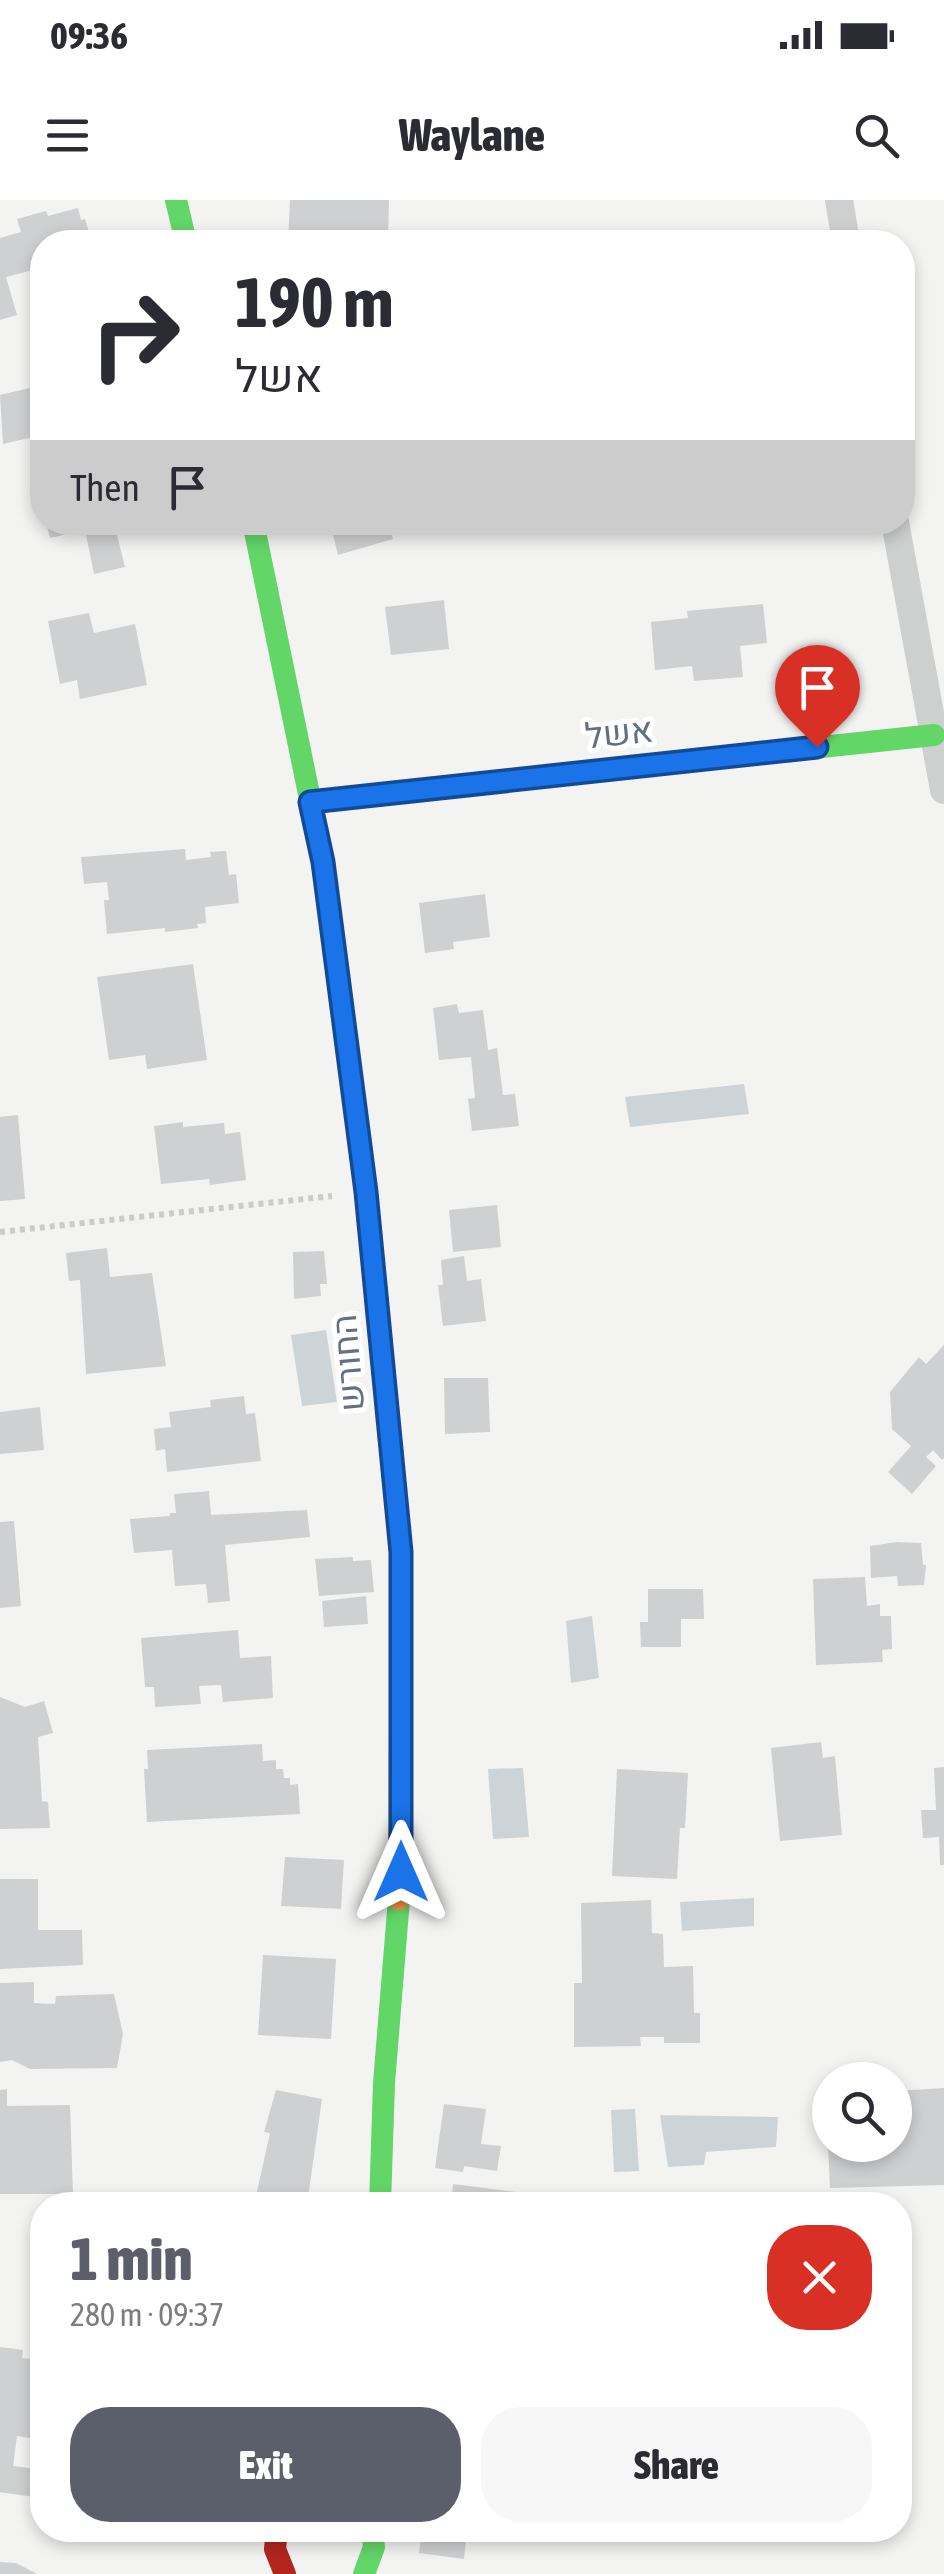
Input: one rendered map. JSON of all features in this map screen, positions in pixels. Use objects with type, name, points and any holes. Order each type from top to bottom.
[{"type":"street","points":[[176,200],[183,230]]},
{"type":"street","points":[[839,200],[844,230]]},
{"type":"street","name":"החורש","points":[[256,535],[323,862],[366,1192],[401,1552],[401,1872],[384,2083],[380,2192]]},
{"type":"street","points":[[897,535],[944,790]]},
{"type":"street","name":"אשל","points":[[310,802],[934,735]]},
{"type":"street","points":[[0,2478],[30,2482]]},
{"type":"street","points":[[276,2542],[283,2573]]},
{"type":"street","points":[[364,2574],[373,2542]]},
{"type":"path","points":[[0,1232],[366,1192]]},
{"type":"shaded area","points":[[744,1084],[749,1114],[630,1127],[625,1097]]},
{"type":"shaded area","points":[[326,1330],[337,1402],[302,1406],[291,1335]]},
{"type":"shaded area","points":[[592,1616],[599,1678],[571,1683],[566,1621]]},
{"type":"shaded area","points":[[523,1768],[529,1837],[493,1839],[488,1769]]},
{"type":"shaded area","points":[[754,1898],[754,1926],[682,1931],[680,1902]]},
{"type":"shaded area","points":[[635,2109],[639,2171],[614,2172],[611,2110]]},
{"type":"shaded area","points":[[660,2115],[778,2117],[776,2147],[706,2152],[704,2165],[668,2167]]},
{"type":"building","points":[[290,200],[389,200],[388,230],[289,230]]},
{"type":"building","points":[[78,208],[88,230],[30,230],[30,271],[6,277],[17,315],[0,320],[0,238],[21,232],[17,219],[46,211],[48,216]]},
{"type":"building","points":[[30,388],[30,438],[3,444],[0,395]]},
{"type":"building","points":[[86,535],[117,535],[125,567],[94,574]]},
{"type":"building","points":[[333,535],[392,535],[393,539],[338,555]]},
{"type":"building","points":[[444,600],[449,649],[391,655],[385,607]]},
{"type":"building","points":[[763,604],[767,643],[740,646],[743,677],[694,681],[692,666],[655,670],[651,622],[688,618],[687,611]]},
{"type":"building","points":[[89,613],[94,633],[135,624],[147,685],[80,699],[77,680],[60,684],[48,621]]},
{"type":"building","points":[[185,849],[186,860],[226,851],[229,875],[236,874],[239,903],[205,907],[206,923],[197,924],[198,928],[107,934],[107,882],[84,884],[81,857]]},
{"type":"building","points":[[485,894],[490,937],[453,942],[454,949],[425,953],[419,903]]},
{"type":"building","points":[[193,964],[207,1060],[147,1069],[145,1055],[109,1060],[97,977]]},
{"type":"building","points":[[457,1004],[459,1013],[483,1010],[488,1050],[497,1048],[503,1095],[515,1094],[519,1126],[472,1131],[468,1099],[475,1098],[471,1057],[439,1060],[433,1008]]},
{"type":"building","points":[[18,1115],[25,1199],[0,1201],[0,1117]]},
{"type":"building","points":[[183,1122],[183,1127],[224,1123],[225,1134],[240,1132],[246,1180],[210,1185],[209,1179],[161,1184],[154,1126]]},
{"type":"building","points":[[497,1205],[501,1247],[453,1252],[449,1210]]},
{"type":"building","points":[[107,1248],[110,1277],[152,1273],[166,1366],[86,1374],[80,1280],[69,1281],[66,1253]]},
{"type":"building","points":[[324,1251],[327,1284],[320,1284],[321,1296],[294,1299],[293,1252]]},
{"type":"building","points":[[464,1256],[467,1281],[481,1279],[486,1321],[443,1326],[438,1285],[443,1285],[441,1260]]},
{"type":"building","points":[[944,1345],[944,1458],[933,1450],[926,1457],[936,1466],[912,1494],[888,1472],[911,1446],[892,1429],[890,1392],[919,1357],[926,1364]]},
{"type":"building","points":[[444,1378],[488,1378],[490,1432],[445,1434]]},
{"type":"building","points":[[244,1396],[246,1414],[255,1413],[261,1461],[167,1472],[165,1449],[156,1451],[154,1429],[171,1427],[169,1412],[211,1407],[210,1400]]},
{"type":"building","points":[[40,1407],[44,1450],[0,1454],[0,1412]]},
{"type":"building","points":[[209,1491],[211,1515],[307,1510],[310,1537],[225,1545],[230,1601],[208,1603],[206,1584],[175,1586],[172,1550],[134,1553],[130,1519],[170,1516],[176,1513],[174,1494]]},
{"type":"building","points":[[14,1521],[21,1606],[0,1608],[0,1522]]},
{"type":"building","points":[[921,1543],[926,1565],[924,1585],[898,1586],[897,1576],[871,1578],[870,1546]]},
{"type":"building","points":[[353,1557],[353,1561],[371,1560],[374,1592],[319,1596],[315,1559]]},
{"type":"building","points":[[865,1577],[867,1606],[880,1604],[880,1616],[891,1616],[892,1649],[882,1650],[883,1662],[816,1665],[813,1579]]},
{"type":"building","points":[[648,1589],[703,1589],[704,1619],[681,1619],[681,1647],[641,1647],[640,1622],[648,1622]]},
{"type":"building","points":[[366,1596],[368,1624],[324,1627],[322,1601]]},
{"type":"building","points":[[238,1630],[240,1658],[271,1656],[273,1698],[223,1702],[221,1685],[199,1686],[201,1704],[155,1707],[154,1687],[145,1687],[141,1638]]},
{"type":"building","points":[[0,1697],[25,1707],[44,1701],[53,1733],[38,1737],[42,1801],[48,1802],[50,1828],[0,1829]]},
{"type":"building","points":[[821,1742],[823,1758],[835,1756],[842,1835],[780,1841],[771,1748]]},
{"type":"building","points":[[262,1744],[263,1761],[276,1760],[276,1769],[283,1769],[290,1785],[298,1784],[300,1814],[147,1822],[147,1750]]},
{"type":"building","points":[[944,1767],[944,1865],[940,1865],[939,1837],[923,1838],[921,1810],[936,1810],[934,1768]]},
{"type":"building","points":[[617,1769],[688,1773],[677,1879],[612,1876]]},
{"type":"building","points":[[285,1857],[344,1860],[341,1909],[281,1906]]},
{"type":"building","points":[[0,1879],[38,1879],[38,1930],[82,1930],[83,1965],[0,1969]]},
{"type":"building","points":[[651,1900],[652,1933],[663,1934],[664,1967],[693,1966],[694,2013],[700,2013],[700,2043],[664,2043],[664,2037],[640,2037],[641,2046],[574,2047],[574,1983],[582,1983],[581,1903]]},
{"type":"building","points":[[263,1955],[336,1959],[331,2039],[258,2035]]},
{"type":"building","points":[[34,1982],[34,2003],[55,2004],[56,1996],[114,1994],[123,2034],[117,2068],[30,2069],[12,2060],[0,2062],[0,1983]]},
{"type":"building","points":[[944,2088],[944,2185],[830,2188],[829,2162],[912,2162],[912,2090]]},
{"type":"building","points":[[7,2089],[7,2106],[70,2105],[73,2192],[0,2194],[0,2090]]},
{"type":"building","points":[[276,2090],[322,2099],[309,2192],[257,2192],[270,2133],[264,2132]]},
{"type":"building","points":[[444,2104],[486,2109],[481,2144],[501,2146],[497,2171],[464,2166],[463,2172],[435,2168]]},
{"type":"building","points":[[453,2184],[516,2192],[452,2192]]},
{"type":"building","points":[[0,2347],[23,2350],[22,2358],[30,2359],[30,2438],[17,2436],[13,2467],[0,2465]]},
{"type":"building","points":[[420,2542],[466,2542],[464,2559],[419,2553]]},
{"type":"building","points":[[0,2562],[16,2563],[37,2574],[0,2574]]},
{"type":"traffic: fast","points":[[176,200],[183,230]]},
{"type":"traffic: fast","points":[[256,535],[323,862],[380,1326]]},
{"type":"traffic: fast","points":[[570,774],[934,735]]},
{"type":"traffic: fast","points":[[380,2192],[384,2083],[399,1899]]},
{"type":"traffic: fast","points":[[364,2574],[373,2542]]},
{"type":"traffic: slow","points":[[380,1326],[401,1551],[399,1899]]},
{"type":"traffic: jam","points":[[311,802],[570,774]]},
{"type":"traffic: jam","points":[[276,2542],[285,2574]]},
{"type":"route","points":[[401,1872],[401,1552],[366,1192],[323,862],[310,802],[817,747]]}]
